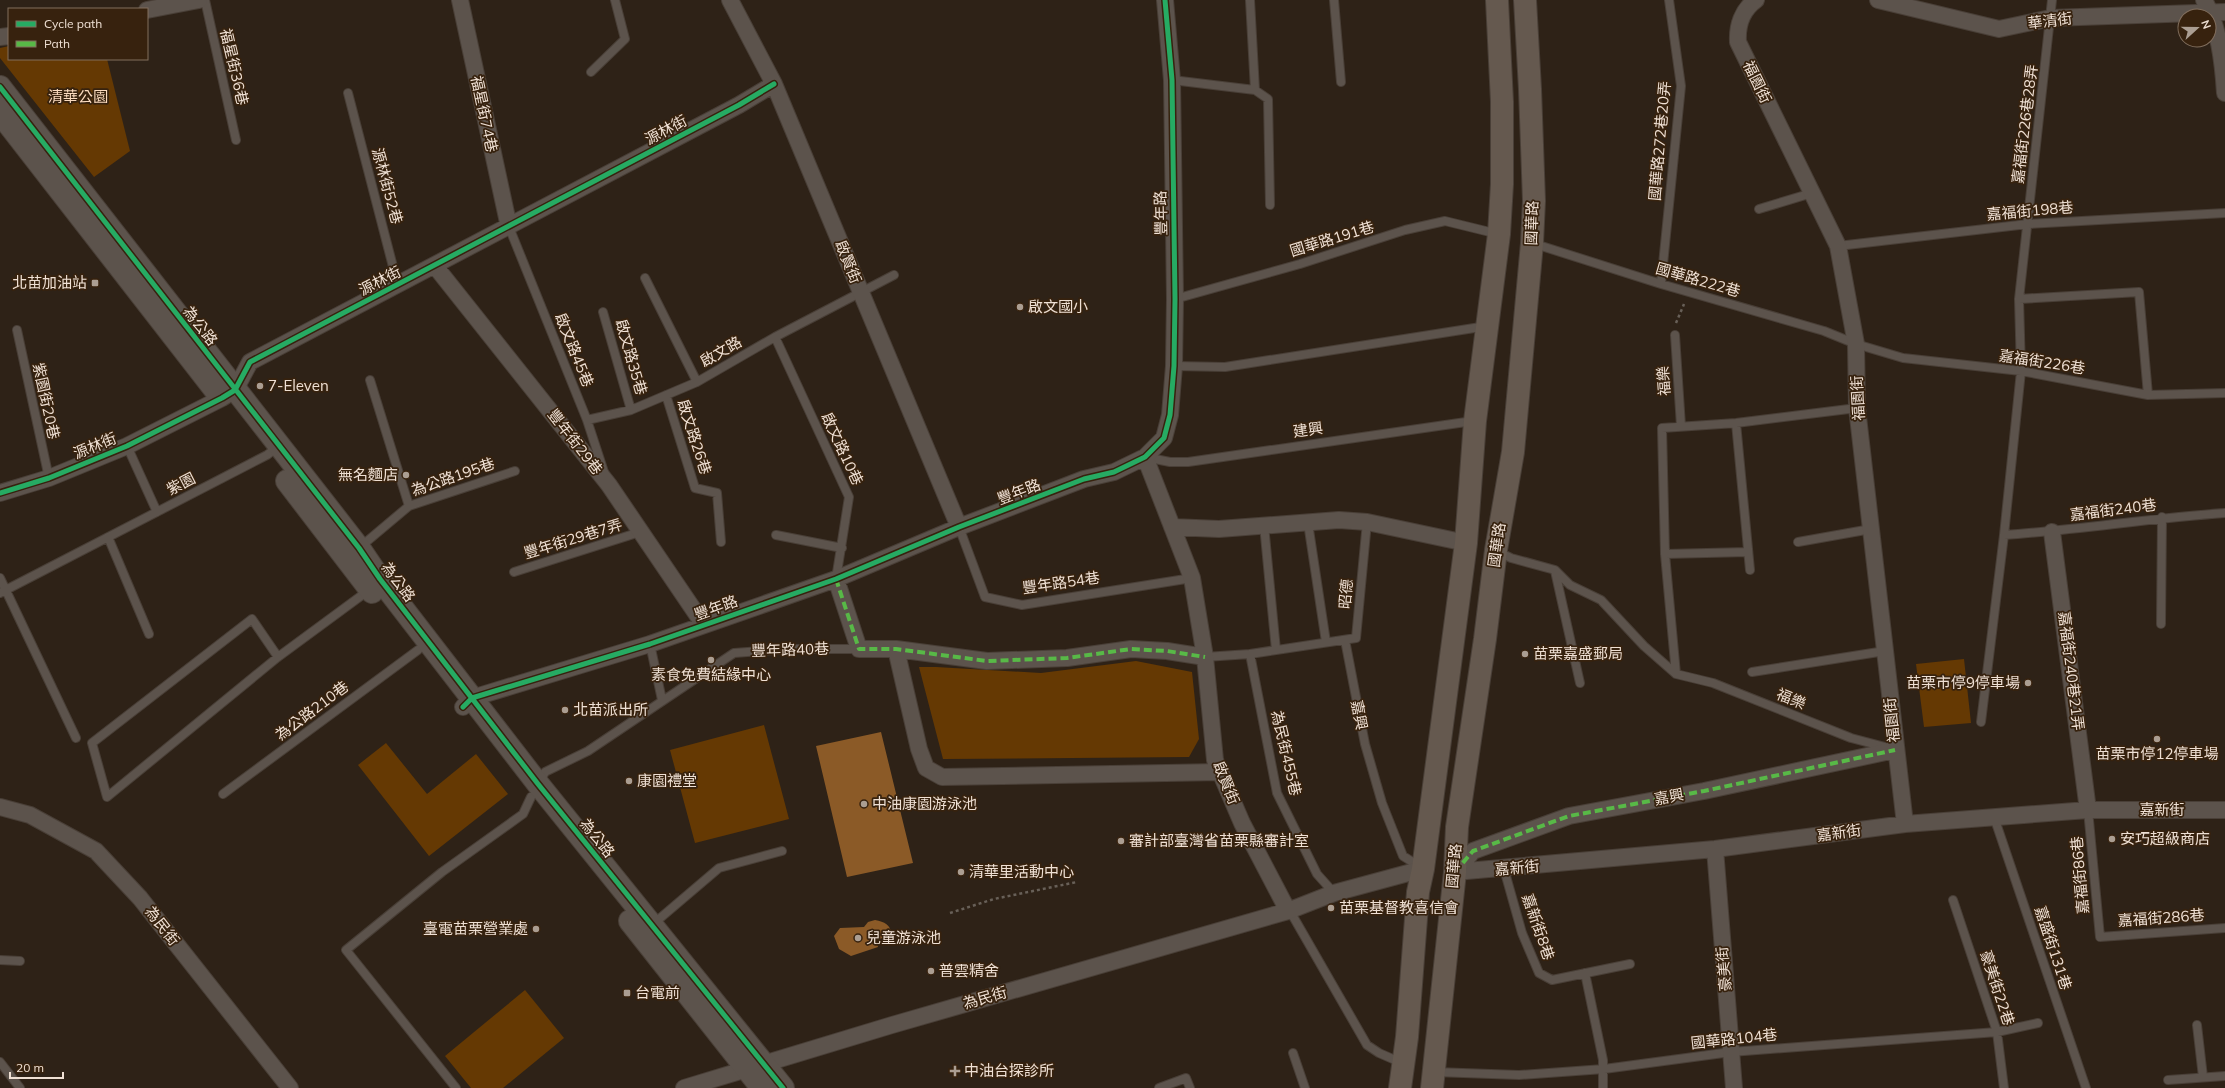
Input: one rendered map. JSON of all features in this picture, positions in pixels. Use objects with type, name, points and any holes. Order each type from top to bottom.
[{"type":"main road","name":"國華路","points":[[1400,1088],[1407,1037],[1418,892],[1424,869],[1466,544],[1475,421],[1499,234],[1502,184],[1502,102],[1497,0]]},
{"type":"main road","name":"國華路","points":[[1432,1080],[1455,872],[1457,827],[1485,639],[1496,550],[1512,452],[1532,243],[1534,201],[1525,0]]},
{"type":"main road","points":[[1499,234],[1532,243]]},
{"type":"main road","points":[[1466,544],[1496,550]]},
{"type":"main road","points":[[1424,869],[1455,872]]},
{"type":"main road","points":[[1403,1063],[1432,1080]]},
{"type":"street","points":[[148,10],[199,0]]},
{"type":"street","name":"福星街74巷","points":[[460,0],[509,227]]},
{"type":"street","name":"啟賢街","points":[[730,0],[774,84],[959,527]]},
{"type":"street","name":"豐年路","points":[[467,702],[650,644],[836,579],[959,527],[1084,479],[1114,472],[1145,458],[1164,438],[1170,415],[1174,366],[1175,299],[1172,80],[1165,0]]},
{"type":"street","name":"福園街","points":[[1756,0],[1750,4],[1737,28],[1738,42],[1838,246],[1856,344],[1857,408],[1895,750],[1905,824]]},
{"type":"street","name":"華清街","points":[[1878,0],[1999,29],[2051,18],[2177,10]]},
{"type":"street","points":[[2217,27],[2223,66],[2225,93]]},
{"type":"street","name":"源林街","points":[[0,493],[49,478],[127,446],[228,394],[250,362],[398,286],[740,105],[774,84]]},
{"type":"street","name":"為公路","points":[[1,90],[228,394]]},
{"type":"street","name":"為公路","points":[[0,113],[228,394],[354,554],[418,650],[467,702]]},
{"type":"street","name":"豐年街29巷","points":[[435,266],[608,485],[704,625]]},
{"type":"street","name":"啟賢街","points":[[1145,458],[1192,578],[1205,657],[1215,760],[1242,823],[1288,912]]},
{"type":"street","points":[[1172,527],[1219,529],[1338,520],[1367,522],[1466,544]]},
{"type":"street","name":"嘉福街240巷21弄","points":[[2052,532],[2088,810]]},
{"type":"street","points":[[836,579],[859,649],[896,649],[987,661],[1067,658],[1131,649],[1167,651],[1205,657]]},
{"type":"street","name":"為公路","points":[[375,584],[535,791],[757,1066],[783,1088]]},
{"type":"street","points":[[896,649],[919,748],[926,768],[942,777],[1220,772]]},
{"type":"street","name":"嘉興","points":[[1455,872],[1473,851],[1569,816],[1704,791],[1895,750]]},
{"type":"street","name":"為民街","points":[[0,807],[30,815],[96,851],[140,898],[290,1088]]},
{"type":"street","name":"嘉新街","points":[[1455,872],[1504,869],[1715,849],[1905,824],[2088,810],[2225,810]]},
{"type":"street","name":"豪美街","points":[[1715,849],[1734,1088]]},
{"type":"street","name":"為民街","points":[[684,1088],[1288,912],[1334,894],[1424,869]]},
{"type":"street","name":"為公路","points":[[757,1066],[762,1088]]},
{"type":"lane","name":"福星街36巷","points":[[205,0],[236,140]]},
{"type":"lane","points":[[591,72],[625,39],[615,0]]},
{"type":"lane","points":[[1250,0],[1255,90]]},
{"type":"lane","points":[[1334,0],[1341,82]]},
{"type":"lane","name":"國華路272巷20弄","points":[[1661,284],[1681,86],[1669,0]]},
{"type":"lane","name":"嘉福街226巷28弄","points":[[1981,722],[2004,536],[2021,371],[2019,299],[2052,0]]},
{"type":"lane","points":[[1172,80],[1255,90],[1268,99],[1270,205]]},
{"type":"lane","name":"源林街52巷","points":[[348,94],[398,286]]},
{"type":"lane","points":[[1759,209],[1812,193]]},
{"type":"lane","name":"嘉福街198巷","points":[[1838,246],[2028,224],[2225,212]]},
{"type":"lane","name":"國華路191巷","points":[[1175,299],[1300,264],[1405,230],[1446,221],[1499,234]]},
{"type":"lane","name":"啟文路45巷","points":[[509,227],[587,420],[608,485]]},
{"type":"lane","name":"國華路222巷","points":[[1532,243],[1661,284],[1824,331],[1856,344]]},
{"type":"lane","name":"啟文路","points":[[587,420],[631,410],[697,382],[775,337],[894,274]]},
{"type":"lane","points":[[645,278],[697,382]]},
{"type":"lane","points":[[2019,299],[2139,292],[2148,395]]},
{"type":"lane","name":"啟文路35巷","points":[[603,312],[631,410]]},
{"type":"lane","points":[[1174,366],[1225,367],[1487,326]]},
{"type":"lane","name":"紫園街20巷","points":[[17,330],[49,478]]},
{"type":"lane","name":"福樂","points":[[1674,335],[1681,426]]},
{"type":"lane","name":"啟文路10巷","points":[[775,337],[849,497],[836,579]]},
{"type":"lane","name":"嘉福街226巷","points":[[1856,344],[1902,358],[2021,371],[2148,395],[2225,393]]},
{"type":"lane","points":[[370,380],[409,506]]},
{"type":"lane","name":"啟文路26巷","points":[[666,395],[695,488],[717,493],[721,542]]},
{"type":"lane","points":[[1676,674],[1665,554],[1662,428],[1736,423],[1857,408]]},
{"type":"lane","name":"建興","points":[[1145,458],[1170,462],[1188,462],[1475,421]]},
{"type":"lane","points":[[1736,423],[1750,570]]},
{"type":"lane","points":[[127,446],[157,512]]},
{"type":"lane","name":"紫園","points":[[3,592],[273,451]]},
{"type":"lane","name":"為公路195巷","points":[[354,554],[409,506],[515,471]]},
{"type":"lane","name":"嘉福街240巷","points":[[2004,536],[2052,532],[2162,517],[2225,513]]},
{"type":"lane","points":[[2161,624],[2162,517]]},
{"type":"lane","name":"昭德","points":[[1345,640],[1356,638],[1367,522]]},
{"type":"lane","name":"昭德","points":[[1308,523],[1326,642]]},
{"type":"lane","points":[[1264,525],[1276,650]]},
{"type":"lane","name":"豐年路54巷","points":[[959,527],[985,597],[1022,605],[1192,578]]},
{"type":"lane","points":[[1798,542],[1871,529]]},
{"type":"lane","name":"豐年街29巷7弄","points":[[514,572],[640,532]]},
{"type":"lane","points":[[776,535],[842,548]]},
{"type":"lane","points":[[108,537],[149,634]]},
{"type":"lane","name":"福樂","points":[[1496,550],[1511,558],[1554,570],[1570,585],[1601,600],[1644,646],[1676,674],[1713,683],[1851,738],[1895,750]]},
{"type":"lane","points":[[1665,554],[1748,552]]},
{"type":"lane","points":[[1554,570],[1580,683]]},
{"type":"lane","points":[[0,578],[3,592],[76,738]]},
{"type":"lane","points":[[278,657],[252,619],[92,743],[107,796],[278,657],[375,584]]},
{"type":"lane","points":[[1205,657],[1250,654],[1345,640]]},
{"type":"lane","name":"嘉興","points":[[1345,640],[1365,744],[1382,803],[1403,856],[1424,869]]},
{"type":"lane","points":[[650,644],[662,700]]},
{"type":"lane","name":"豐年路40巷","points":[[456,1088],[346,950],[442,872],[523,814],[545,772],[588,751],[734,653],[787,649],[859,649]]},
{"type":"lane","name":"為公路210巷","points":[[223,794],[418,650]]},
{"type":"lane","name":"福樂","points":[[1752,672],[1885,651]]},
{"type":"lane","name":"為民街455巷","points":[[1250,654],[1277,793],[1317,874],[1334,894]]},
{"type":"lane","name":"嘉福街86巷","points":[[2088,810],[2100,937]]},
{"type":"lane","name":"嘉盛街131巷","points":[[1994,817],[2086,1088]]},
{"type":"lane","points":[[647,930],[719,868],[782,850]]},
{"type":"lane","name":"嘉新街8巷","points":[[1504,869],[1522,933],[1539,973],[1552,980],[1630,964]]},
{"type":"lane","name":"豪美街22巷","points":[[1953,900],[1997,1032],[2004,1088]]},
{"type":"lane","name":"啟賢街","points":[[1288,912],[1294,918],[1367,1045],[1379,1054],[1403,1063]]},
{"type":"lane","name":"嘉福街286巷","points":[[2100,937],[2225,928]]},
{"type":"lane","points":[[0,960],[20,961]]},
{"type":"lane","points":[[1585,973],[1604,1069],[1603,1088]]},
{"type":"lane","name":"國華路104巷","points":[[1432,1080],[1448,1074],[1519,1075],[1604,1069],[1731,1052],[1997,1032],[2038,1023]]},
{"type":"lane","points":[[2197,1025],[2203,1077]]},
{"type":"lane","points":[[1293,1053],[1305,1088]]},
{"type":"lane","points":[[0,1062],[20,1088]]},
{"type":"lane","points":[[2168,1080],[2225,1076]]},
{"type":"lane","points":[[1159,1088],[1186,1078],[1190,1088]]},
{"type":"path","points":[[1674,335],[1675,328],[1688,292]]},
{"type":"path","points":[[950,913],[994,899],[1078,882]]},
{"type":"green space","name":"清華公園","points":[[8,46],[8,60],[107,60],[130,151],[94,177],[0,58],[0,48]]},
{"type":"green space","points":[[1964,659],[1971,723],[1924,727],[1916,664]]},
{"type":"green space","points":[[1136,661],[1192,672],[1199,739],[1189,757],[943,759],[919,667],[1041,673]]},
{"type":"green space","points":[[764,725],[789,819],[695,843],[670,750]]},
{"type":"green space","points":[[386,743],[427,794],[476,754],[508,794],[429,856],[358,765]]},
{"type":"green space","points":[[525,990],[564,1038],[503,1088],[471,1088],[445,1056]]},
{"type":"shaded area","name":"中油康園游泳池","points":[[881,732],[913,863],[847,877],[816,746]]},
{"type":"shaded area","name":"兒童游泳池","points":[[875,920],[886,924],[890,928],[892,935],[876,940],[878,947],[851,956],[839,949],[834,936],[840,928],[864,927],[868,922]]},
{"type":"marked path","points":[[836,579],[859,649],[896,649],[987,661],[1067,658],[1131,649],[1167,651],[1205,657]]},
{"type":"marked path","points":[[1455,872],[1473,851],[1569,816],[1704,791],[1895,750]]},
{"type":"cycle path","points":[[463,707],[472,698],[650,644],[836,579],[959,527],[1084,479],[1114,472],[1145,457],[1164,438],[1170,415],[1174,366],[1175,299],[1172,80],[1165,0]]},
{"type":"cycle path","points":[[0,493],[49,478],[127,446],[222,398],[235,390],[250,362],[739,105],[774,84]]},
{"type":"cycle path","points":[[0,87],[359,548],[380,579],[538,784],[783,1088]]},
{"type":"place","name":"北苗加油站","points":[[95,283]]},
{"type":"place","name":"啟文國小","points":[[1020,307]]},
{"type":"place","name":"7-Eleven","points":[[260,386]]},
{"type":"place","name":"無名麵店","points":[[406,475]]},
{"type":"place","name":"苗栗嘉盛郵局","points":[[1525,654]]},
{"type":"place","name":"素食免費結緣中心","points":[[711,660]]},
{"type":"place","name":"苗栗市停9停車場","points":[[2028,683]]},
{"type":"place","name":"北苗派出所","points":[[565,710]]},
{"type":"place","name":"苗栗市停12停車場","points":[[2157,739]]},
{"type":"place","name":"康園禮堂","points":[[629,781]]},
{"type":"place","name":"中油康園游泳池","points":[[864,804]]},
{"type":"place","name":"安巧超級商店","points":[[2112,839]]},
{"type":"place","name":"審計部臺灣省苗栗縣審計室","points":[[1121,841]]},
{"type":"place","name":"清華里活動中心","points":[[961,872]]},
{"type":"place","name":"苗栗基督教喜信會","points":[[1331,908]]},
{"type":"place","name":"臺電苗栗營業處","points":[[536,929]]},
{"type":"place","name":"兒童游泳池","points":[[858,938]]},
{"type":"place","name":"普雲精舍","points":[[931,971]]},
{"type":"place","name":"台電前","points":[[627,993]]},
{"type":"place","name":"中油台探診所","points":[[955,1071]]}]
